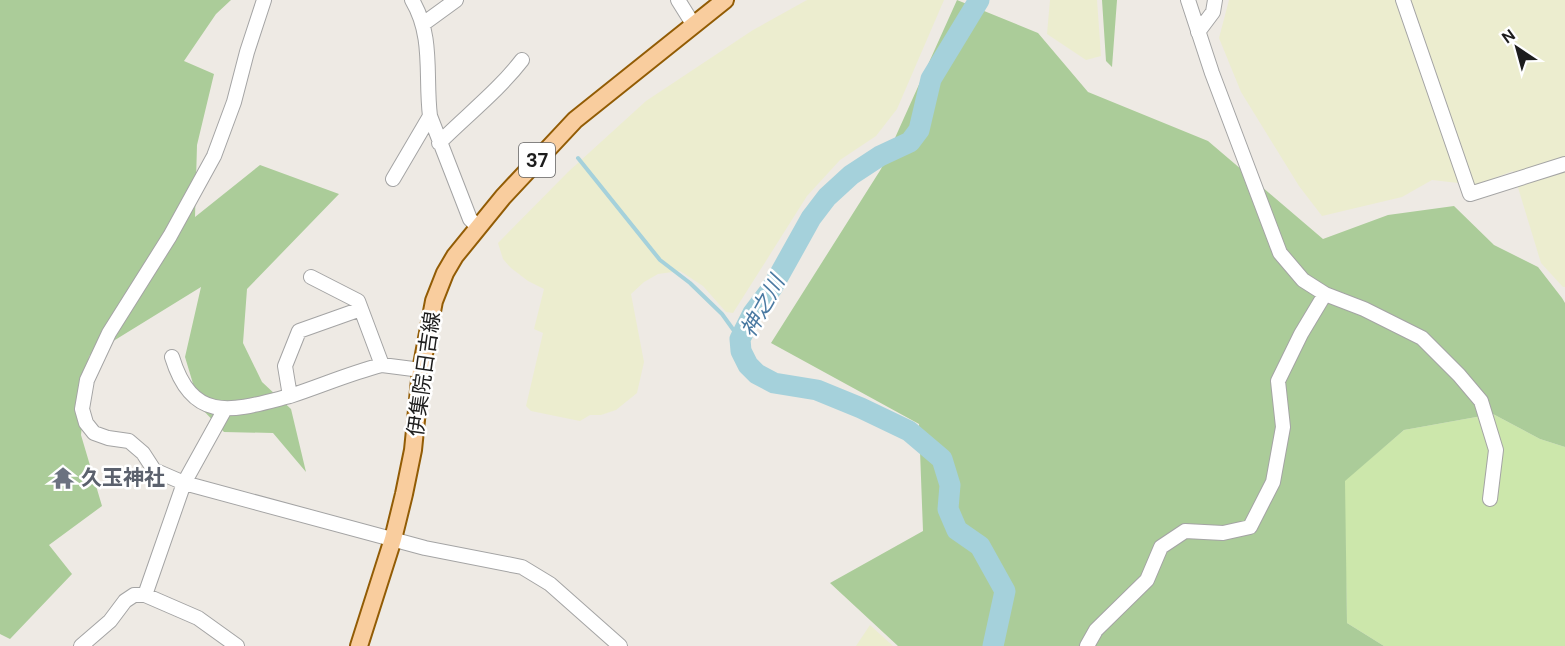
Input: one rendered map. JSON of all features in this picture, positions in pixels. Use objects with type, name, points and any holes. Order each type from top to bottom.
[{"type":"main road","name":"伊集院日吉線","points":[[359,646],[393,538],[413,450],[422,370],[434,301],[445,273],[478,227],[575,120],[724,0]]},
{"type":"street","points":[[264,0],[234,102],[214,156],[170,236],[109,333],[87,380],[82,409],[86,423],[94,433],[129,441],[143,453],[154,470],[184,483],[425,548],[522,567],[550,584],[620,646]]},
{"type":"street","points":[[412,0],[423,24],[428,44],[430,116],[470,219],[478,227]]},
{"type":"street","points":[[423,24],[456,0]]},
{"type":"street","points":[[678,0],[693,24]]},
{"type":"street","points":[[1188,0],[1212,73],[1280,253],[1303,280],[1325,294],[1364,309],[1422,338],[1459,375],[1480,401],[1496,450],[1490,499]]},
{"type":"street","points":[[1198,32],[1213,12],[1215,0]]},
{"type":"street","points":[[1403,0],[1470,194],[1565,164]]},
{"type":"street","points":[[439,143],[488,95],[503,84],[522,60]]},
{"type":"street","points":[[393,179],[430,116]]},
{"type":"street","points":[[311,277],[358,301],[382,365]]},
{"type":"street","points":[[1087,646],[1096,630],[1147,580],[1161,548],[1185,531],[1223,533],[1250,527],[1273,482],[1282,427],[1278,381],[1301,334],[1325,294]]},
{"type":"street","points":[[290,396],[285,366],[299,332],[361,309]]},
{"type":"street","points":[[172,357],[177,373],[186,387],[201,403],[218,409],[236,409],[290,396],[351,373],[382,365],[422,370]]},
{"type":"street","points":[[145,595],[184,483],[225,409]]},
{"type":"street","points":[[81,646],[110,621],[125,601],[134,594],[145,595],[198,618],[237,646]]},
{"type":"green space","points":[[0,0],[231,0],[216,14],[184,61],[214,74],[197,145],[195,217],[260,165],[339,194],[247,289],[243,343],[262,382],[291,409],[306,472],[273,433],[224,432],[200,407],[185,357],[201,287],[89,356],[81,435],[102,506],[49,545],[72,574],[10,639],[0,634]]},
{"type":"green space","points":[[807,0],[944,0],[897,109],[876,136],[840,160],[807,196],[733,313],[726,312],[703,286],[680,271],[658,274],[644,282],[631,294],[644,362],[637,393],[616,410],[601,415],[590,415],[580,421],[531,411],[526,406],[543,333],[534,329],[544,289],[528,281],[511,268],[503,259],[498,243],[568,172],[646,101],[753,30]]},
{"type":"green space","points":[[957,0],[1038,33],[1088,92],[1208,141],[1323,239],[1388,215],[1454,206],[1494,245],[1538,267],[1562,298],[1565,303],[1565,447],[1540,439],[1493,414],[1404,430],[1345,481],[1347,623],[1384,646],[898,646],[830,583],[923,531],[919,424],[771,343],[881,169]]},
{"type":"green space","points":[[1050,0],[1097,0],[1101,56],[1086,60],[1047,34]]},
{"type":"green space","points":[[1102,0],[1117,0],[1112,67],[1106,61]]},
{"type":"green space","points":[[1229,0],[1565,0],[1565,287],[1541,263],[1513,171],[1476,185],[1432,180],[1402,197],[1322,216],[1299,186],[1241,92],[1219,38]]},
{"type":"green space","points":[[1493,414],[1540,439],[1565,447],[1565,646],[1384,646],[1347,623],[1344,481],[1404,430]]},
{"type":"green space","points":[[870,625],[893,646],[856,646]]},
{"type":"waterway","name":"神之川","points":[[979,0],[931,79],[919,130],[910,142],[880,156],[851,175],[827,197],[811,218],[772,288],[753,313],[740,339],[741,351],[748,365],[757,374],[774,383],[817,390],[861,408],[909,431],[942,459],[950,485],[948,509],[957,530],[980,546],[1005,591],[993,646]]},
{"type":"waterway","points":[[578,158],[660,260],[690,283],[722,314],[740,339]]},
{"type":"place","name":"久玉神社","points":[[63,478]]}]
